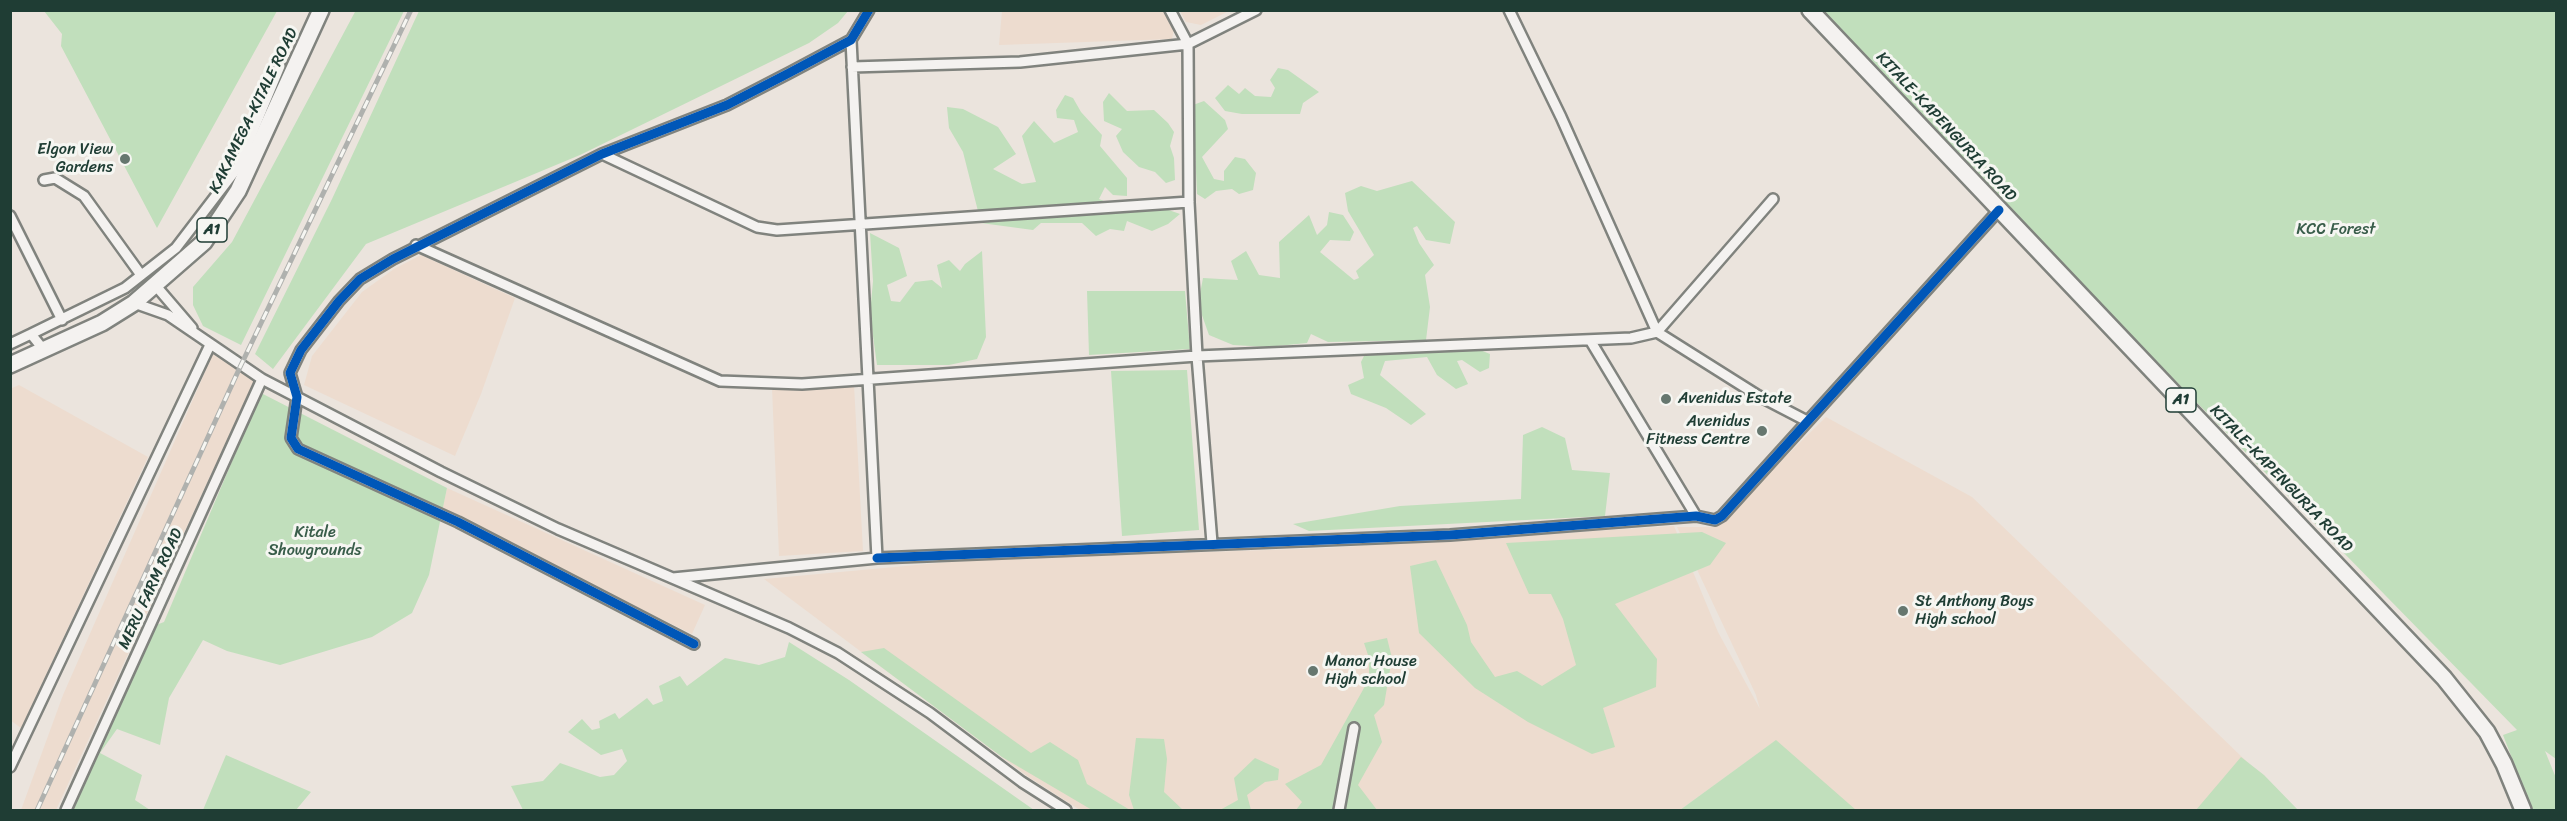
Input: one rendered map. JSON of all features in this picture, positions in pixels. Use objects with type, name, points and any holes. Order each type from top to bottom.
[{"type":"highway","name":"KAKAMEGA-KITALE ROAD","points":[[10,365],[102,323],[134,303],[204,242],[238,191],[321,10]]},
{"type":"highway","name":"KITALE-KAPENGURIA ROAD","points":[[1810,10],[1999,210],[2107,320],[2444,678],[2487,732],[2523,810]]},
{"type":"street","points":[[694,644],[458,522],[298,448],[291,438],[297,397],[290,373],[301,350],[339,301],[360,279],[416,244],[602,154],[728,105],[851,40],[869,10]]},
{"type":"street","points":[[1170,10],[1188,44],[1189,202],[1197,356],[1212,543]]},
{"type":"street","points":[[852,68],[1020,62],[1188,44],[1256,10]]},
{"type":"street","points":[[1509,10],[1561,117],[1657,332],[1757,395],[1807,421]]},
{"type":"street","points":[[851,40],[876,558]]},
{"type":"street","points":[[10,344],[125,288],[176,248],[238,167],[280,66]]},
{"type":"street","points":[[602,154],[757,227],[798,229],[1189,202]]},
{"type":"street","points":[[44,180],[55,178],[84,196],[141,275]]},
{"type":"street","points":[[416,244],[720,381],[761,385],[1197,356],[1631,338],[1657,332],[1773,199]]},
{"type":"street","points":[[671,578],[876,558],[1450,535],[1696,516],[1715,520],[1722,516],[1999,210]]},
{"type":"street","points":[[10,216],[62,320]]},
{"type":"street","points":[[156,286],[184,316],[195,332]]},
{"type":"street","points":[[134,303],[168,315],[262,380],[452,477],[558,529],[789,628],[838,653],[930,713],[1022,782],[1066,810]]},
{"type":"street","points":[[31,334],[43,348]]},
{"type":"street","points":[[1590,340],[1696,516]]},
{"type":"street","points":[[10,767],[210,345]]},
{"type":"street","name":"MERU FARM ROAD","points":[[66,810],[262,380]]},
{"type":"street","points":[[1339,810],[1354,729]]},
{"type":"shaded area","points":[[1002,11],[1164,11],[1174,29],[1172,39],[999,45]]},
{"type":"shaded area","points":[[1180,11],[1229,11],[1201,25],[1186,22]]},
{"type":"shaded area","points":[[421,255],[515,298],[481,394],[455,456],[304,385],[312,356],[362,292],[394,269]]},
{"type":"shaded area","points":[[213,354],[254,381],[56,810],[21,810],[63,695]]},
{"type":"shaded area","points":[[19,385],[148,457],[21,728],[10,720],[10,389]]},
{"type":"shaded area","points":[[854,385],[863,551],[779,556],[772,388]]},
{"type":"shaded area","name":"Manor House High school","points":[[1826,417],[1972,497],[2297,810],[1839,810],[1771,744],[1680,810],[1080,810],[1027,776],[764,579],[971,560],[1328,548],[1674,526],[1718,632],[1760,709],[1756,695],[1677,527],[1714,527]]},
{"type":"shaded area","points":[[447,488],[705,605],[692,634],[442,511]]},
{"type":"green space","points":[[356,10],[404,11],[241,345],[203,326],[193,305],[193,287],[232,242]]},
{"type":"green space","points":[[419,10],[848,11],[838,23],[809,43],[580,155],[366,244],[273,369],[255,354],[332,199]]},
{"type":"green space","points":[[44,11],[277,11],[157,228],[61,46],[62,34]]},
{"type":"green space","name":"KCC Forest","points":[[1814,11],[2556,11],[2556,759],[2545,751],[2556,778],[2556,810],[2532,810],[2503,735],[2517,730]]},
{"type":"green space","points":[[1278,68],[1288,70],[1319,92],[1303,103],[1300,114],[1242,114],[1225,111],[1215,98],[1228,85],[1239,94],[1245,88],[1255,96],[1271,97],[1275,88],[1270,80]]},
{"type":"green space","points":[[1109,93],[1127,111],[1154,110],[1168,123],[1174,132],[1170,146],[1174,158],[1175,180],[1166,183],[1155,172],[1139,167],[1123,152],[1116,136],[1122,129],[1104,121],[1103,102]]},
{"type":"green space","points":[[1065,95],[1073,98],[1081,112],[1102,135],[1100,146],[1127,178],[1127,196],[1113,195],[1105,187],[1099,199],[1128,211],[1163,208],[1180,214],[1168,224],[1152,231],[1127,221],[1124,231],[1110,229],[1096,236],[1082,223],[1041,223],[1033,230],[981,223],[963,152],[949,128],[947,107],[963,109],[998,127],[1016,154],[993,169],[1022,184],[1036,182],[1022,136],[1034,121],[1054,143],[1078,132],[1074,120],[1057,118],[1056,110]]},
{"type":"green space","points":[[1204,101],[1225,120],[1228,129],[1202,157],[1214,179],[1224,181],[1224,171],[1235,157],[1245,159],[1256,173],[1253,190],[1239,194],[1232,189],[1216,191],[1205,199],[1197,194],[1193,105]]},
{"type":"green space","points":[[1412,181],[1455,222],[1450,244],[1426,240],[1417,226],[1413,228],[1419,243],[1434,265],[1425,275],[1430,307],[1426,340],[1328,342],[1311,334],[1307,343],[1267,347],[1233,345],[1209,335],[1198,304],[1203,278],[1238,280],[1231,261],[1246,251],[1259,275],[1280,278],[1279,242],[1309,215],[1317,235],[1327,225],[1329,212],[1343,215],[1354,232],[1350,241],[1330,240],[1320,252],[1354,280],[1359,278],[1356,271],[1374,255],[1348,211],[1345,193],[1361,186],[1377,191]]},
{"type":"green space","points":[[870,233],[899,248],[907,276],[887,285],[891,301],[900,302],[915,282],[932,280],[942,288],[937,265],[949,260],[960,271],[965,264],[982,251],[986,337],[977,359],[949,365],[877,365],[870,314],[873,281]]},
{"type":"green space","points":[[1087,291],[1185,291],[1190,349],[1089,355]]},
{"type":"green space","points":[[1480,350],[1490,354],[1489,368],[1480,372],[1462,360],[1457,361],[1468,384],[1456,389],[1437,375],[1427,357],[1385,361],[1380,375],[1426,414],[1411,425],[1386,408],[1351,394],[1348,385],[1364,378],[1361,362],[1365,354]]},
{"type":"green space","points":[[1187,370],[1199,530],[1122,536],[1111,371]]},
{"type":"green space","name":"Kitale Showgrounds","points":[[261,393],[447,488],[429,575],[412,613],[372,637],[280,665],[227,651],[203,640],[169,698],[160,745],[117,729],[100,753],[142,775],[135,800],[150,810],[72,810],[156,625],[164,622]]},
{"type":"green space","points":[[1542,427],[1565,438],[1572,470],[1610,473],[1605,516],[1309,531],[1293,524],[1400,506],[1521,499],[1523,435]]},
{"type":"green space","points":[[1702,532],[1726,543],[1710,565],[1615,604],[1657,659],[1656,687],[1603,708],[1615,747],[1592,754],[1528,722],[1475,688],[1419,633],[1410,566],[1436,560],[1467,625],[1471,642],[1495,677],[1517,671],[1542,686],[1576,665],[1563,619],[1551,594],[1529,594],[1506,543]]},
{"type":"green space","points":[[1387,638],[1392,658],[1384,705],[1374,715],[1382,742],[1358,785],[1377,810],[1296,810],[1302,802],[1285,784],[1321,765],[1369,679],[1369,658],[1364,643]]},
{"type":"green space","points":[[789,642],[849,680],[1034,810],[523,810],[511,786],[543,781],[560,763],[600,777],[614,775],[627,761],[622,749],[601,755],[568,732],[582,719],[592,730],[600,728],[599,721],[615,713],[619,719],[647,698],[653,705],[663,701],[659,686],[680,676],[687,686],[725,658],[759,665],[785,657]]},
{"type":"green space","points":[[884,648],[1031,753],[1050,742],[1078,760],[1087,784],[1130,810],[1092,810],[1002,757],[861,652]]},
{"type":"green space","points":[[1136,738],[1164,739],[1167,759],[1164,792],[1183,810],[1134,810],[1129,795]]},
{"type":"green space","points":[[1776,740],[1856,810],[1680,810]]},
{"type":"green space","points":[[226,755],[311,792],[296,810],[203,810]]},
{"type":"green space","points":[[2241,757],[2264,775],[2298,810],[2196,810]]},
{"type":"green space","points":[[1255,758],[1279,769],[1278,780],[1265,782],[1247,795],[1251,810],[1220,810],[1238,800],[1234,778]]},
{"type":"railway","points":[[37,810],[241,365],[411,10]]},
{"type":"cycle path","points":[[694,644],[458,522],[298,449],[291,438],[297,397],[290,373],[301,350],[339,301],[360,279],[393,259],[602,154],[727,105],[789,73],[851,40],[869,10]]},
{"type":"cycle path","points":[[877,558],[1450,535],[1696,516],[1715,520],[1722,516],[1999,210]]},
{"type":"place","name":"Elgon View Gardens","points":[[125,159]]},
{"type":"place","name":"Avenidus Estate","points":[[1666,399]]},
{"type":"place","name":"Avenidus Fitness Centre","points":[[1762,431]]},
{"type":"place","name":"St Anthony Boys High school","points":[[1903,611]]},
{"type":"place","name":"Manor House High school","points":[[1313,671]]}]
